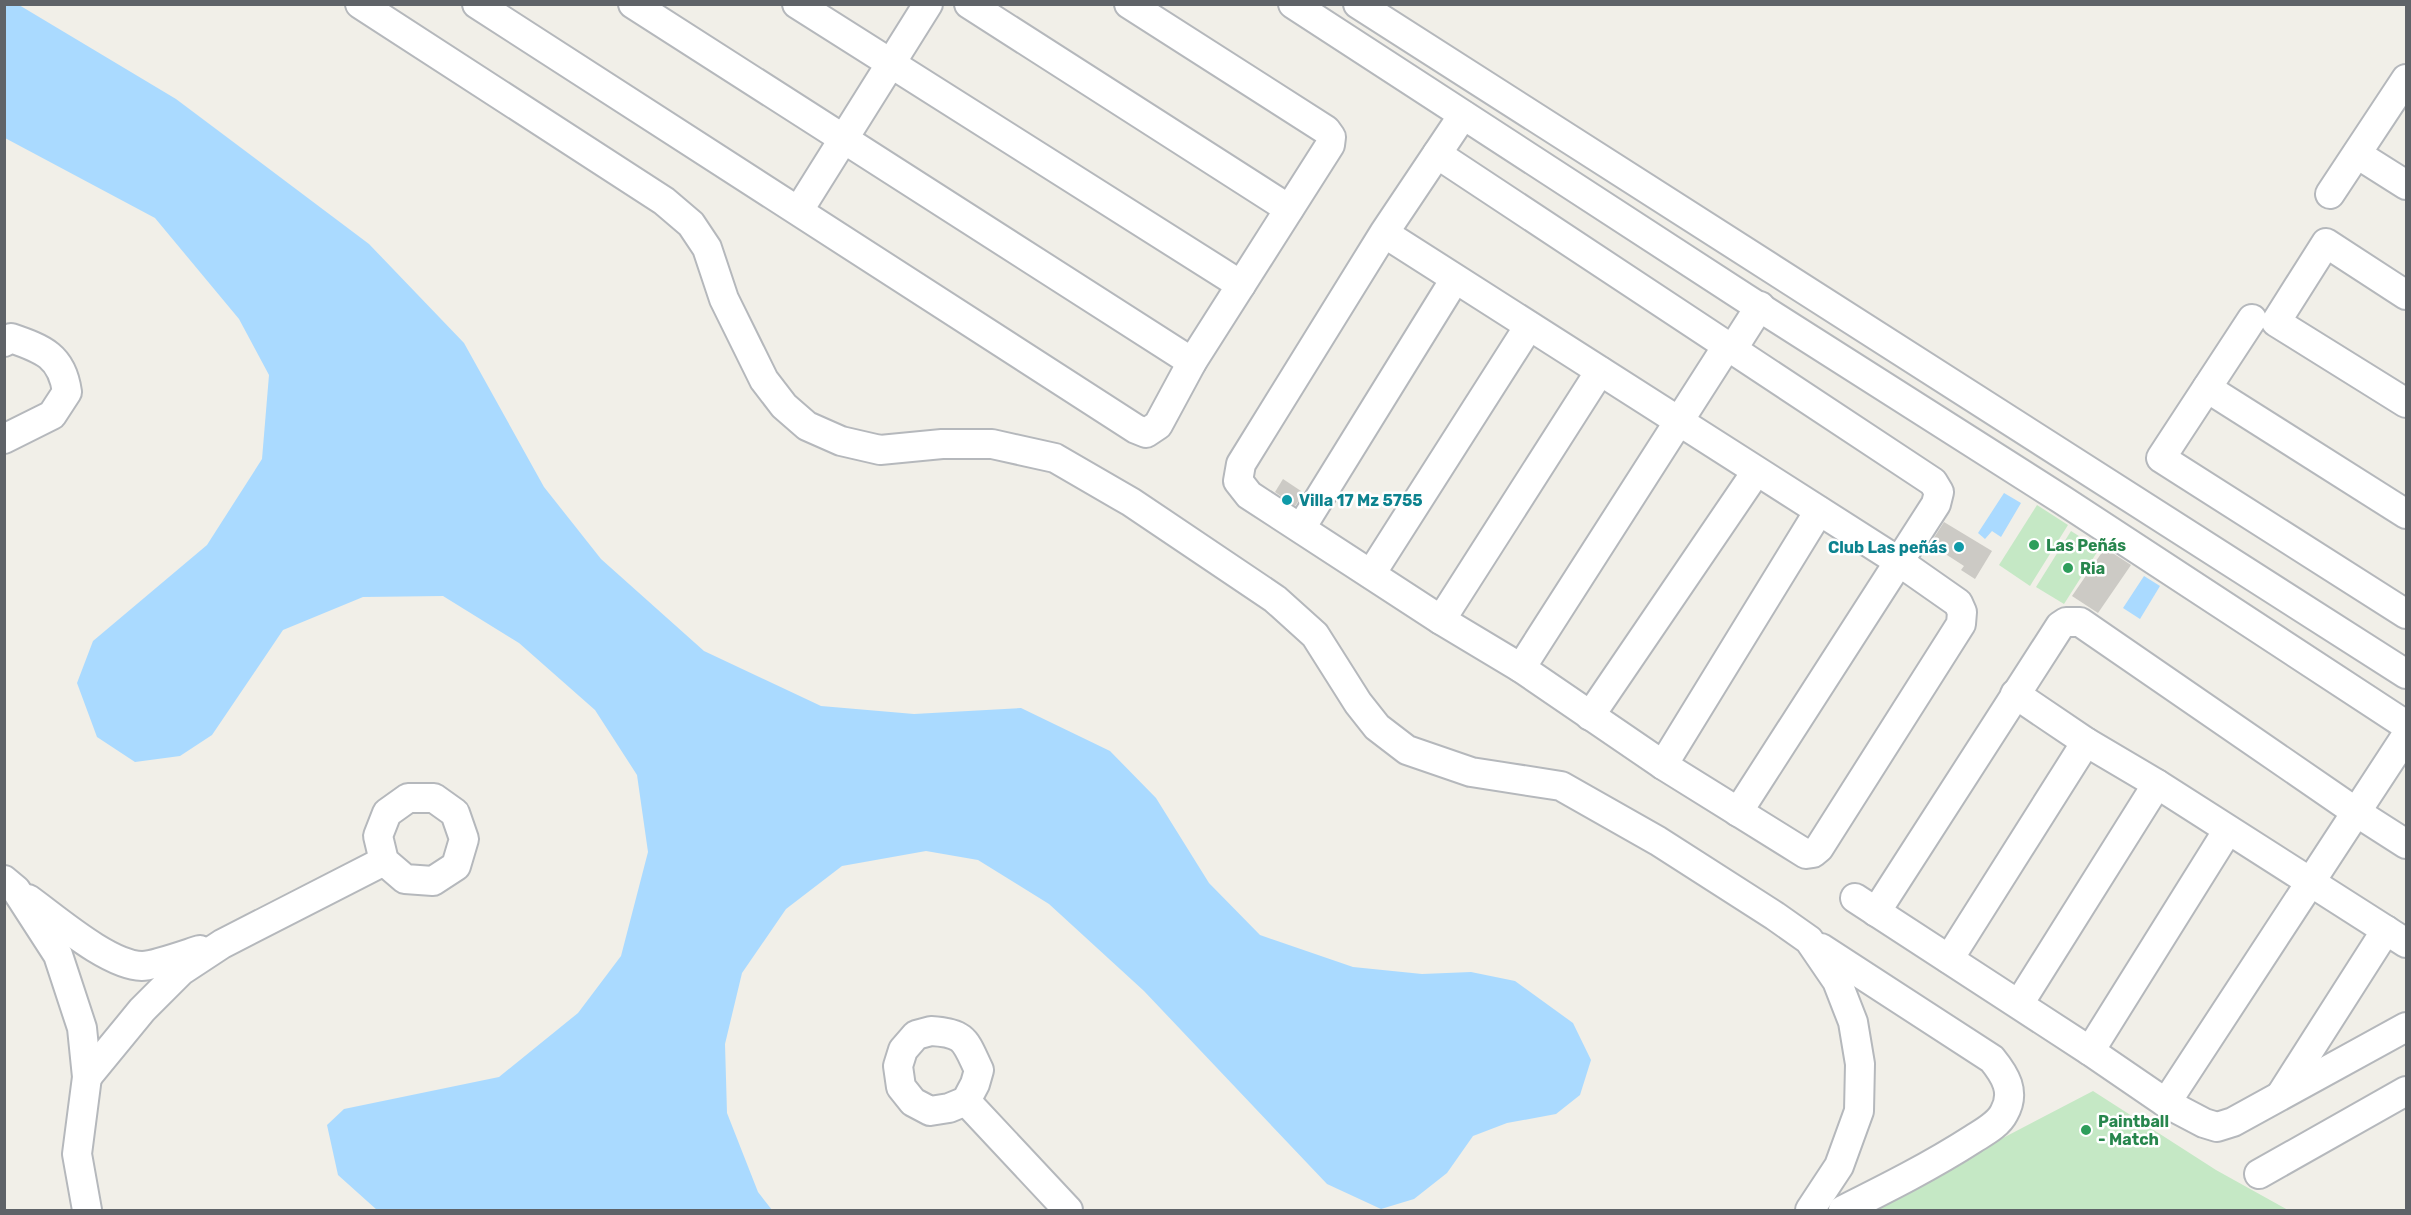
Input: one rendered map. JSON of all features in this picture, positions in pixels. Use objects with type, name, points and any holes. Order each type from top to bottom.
[{"type":"street","points":[[360,4],[664,201],[691,224],[707,248],[724,299],[764,380],[784,406],[807,426],[841,441],[880,450],[942,444],[992,444],[1055,458],[1131,502],[1275,599],[1315,635],[1358,703],[1377,727],[1407,750],[1471,772],[1562,786],[1658,841],[1992,1059],[2007,1078],[2010,1093],[2005,1112],[1995,1125],[1941,1160],[1843,1210]]},
{"type":"street","points":[[477,4],[1136,429],[1146,433],[1158,425],[1192,362],[1330,145],[1331,137],[1326,130],[1129,4]]},
{"type":"street","points":[[633,4],[1192,362]]},
{"type":"street","points":[[797,4],[1241,285]]},
{"type":"street","points":[[799,210],[928,4]]},
{"type":"street","points":[[969,4],[1289,209]]},
{"type":"street","points":[[1293,4],[1752,302],[2061,499],[2406,725]]},
{"type":"street","points":[[1358,4],[2406,674]]},
{"type":"street","points":[[1384,233],[1898,561],[1958,603],[1962,612],[1961,624],[1819,848],[1813,853],[1806,854],[1663,765],[1521,668],[1441,620],[1249,495],[1238,481],[1241,465],[1384,233],[1437,154],[1463,70]]},
{"type":"street","points":[[2330,194],[2406,80]]},
{"type":"street","points":[[1437,154],[1933,482],[1939,492],[1936,504],[1738,812]]},
{"type":"street","points":[[2357,154],[2406,185]]},
{"type":"street","points":[[2406,295],[2326,243],[2276,321],[2406,403]]},
{"type":"street","points":[[1301,528],[1455,279]]},
{"type":"street","points":[[1521,668],[1752,302]]},
{"type":"street","points":[[2252,319],[2161,458],[2406,614]]},
{"type":"street","points":[[1371,574],[1530,326]]},
{"type":"street","points":[[4,342],[11,338],[42,349],[60,366],[67,392],[52,415],[4,439]]},
{"type":"street","points":[[1441,620],[1600,371]]},
{"type":"street","points":[[2207,388],[2406,514]]},
{"type":"street","points":[[2061,499],[2080,465]]},
{"type":"street","points":[[1590,716],[1756,472]]},
{"type":"street","points":[[1663,765],[1819,511]]},
{"type":"street","points":[[2406,844],[2080,622],[2066,622],[2060,626],[2015,694],[1866,905],[2166,1103],[2204,1124],[2217,1127],[2233,1122],[2406,1027]]},
{"type":"street","points":[[2015,694],[2086,742],[2157,784],[2396,937],[2279,1096]]},
{"type":"street","points":[[2166,1103],[2406,736]]},
{"type":"street","points":[[1949,959],[2086,742]]},
{"type":"street","points":[[2019,1004],[2157,784]]},
{"type":"street","points":[[2090,1051],[2228,830]]},
{"type":"street","points":[[87,1077],[142,1010],[181,971],[222,944],[384,861]]},
{"type":"street","points":[[10,885],[101,951],[143,966],[222,944]]},
{"type":"street","points":[[10,885],[58,956],[82,1028],[87,1077],[77,1154],[87,1210]]},
{"type":"street","points":[[1809,940],[1837,981],[1853,1022],[1860,1064],[1859,1111],[1839,1167],[1810,1210]]},
{"type":"street","points":[[2259,1174],[2406,1091]]},
{"type":"street","points":[[966,1101],[1068,1210]]},
{"type":"green space","name":"Las Peñás","points":[[2037,505],[2068,525],[2030,586],[1999,565]]},
{"type":"green space","name":"Ria","points":[[2071,531],[2099,549],[2064,604],[2036,587]]},
{"type":"green space","name":"Paintball - Match","points":[[2093,1091],[2216,1170],[2288,1210],[1865,1210]]},
{"type":"water","points":[[4,5],[19,5],[176,99],[369,244],[464,343],[544,487],[601,559],[704,651],[821,706],[914,714],[1021,708],[1110,751],[1156,798],[1209,883],[1260,935],[1353,967],[1422,974],[1471,972],[1515,981],[1573,1023],[1591,1060],[1580,1095],[1556,1114],[1507,1123],[1473,1136],[1447,1173],[1414,1199],[1381,1209],[1327,1184],[1144,991],[1049,904],[978,860],[926,851],[842,866],[786,909],[742,973],[725,1044],[727,1113],[758,1192],[772,1210],[377,1210],[338,1175],[327,1125],[344,1109],[499,1077],[578,1013],[621,956],[648,852],[637,775],[595,710],[519,643],[443,596],[363,597],[283,630],[212,735],[180,756],[135,762],[97,737],[77,683],[93,641],[207,545],[262,459],[269,375],[239,319],[155,218],[5,138]]},
{"type":"water","points":[[2004,493],[2021,503],[2001,537],[1992,531],[1985,539],[1978,533]]},
{"type":"water","points":[[2144,576],[2160,586],[2140,619],[2123,608]]},
{"type":"building","points":[[1283,479],[1304,493],[1295,506],[1275,492]]},
{"type":"building","name":"Club Las peñás","points":[[1944,522],[1992,551],[1975,579],[1961,570],[1964,566],[1930,544]]},
{"type":"building","points":[[2105,548],[2131,565],[2098,613],[2072,596]]},
{"type":"place","name":"Villa 17 Mz 5755","points":[[1287,500]]},
{"type":"place","name":"Las Peñás","points":[[2034,545]]},
{"type":"place","name":"Club Las peñás","points":[[1959,547]]},
{"type":"place","name":"Ria","points":[[2068,568]]},
{"type":"place","name":"Paintball - Match","points":[[2086,1130]]}]
